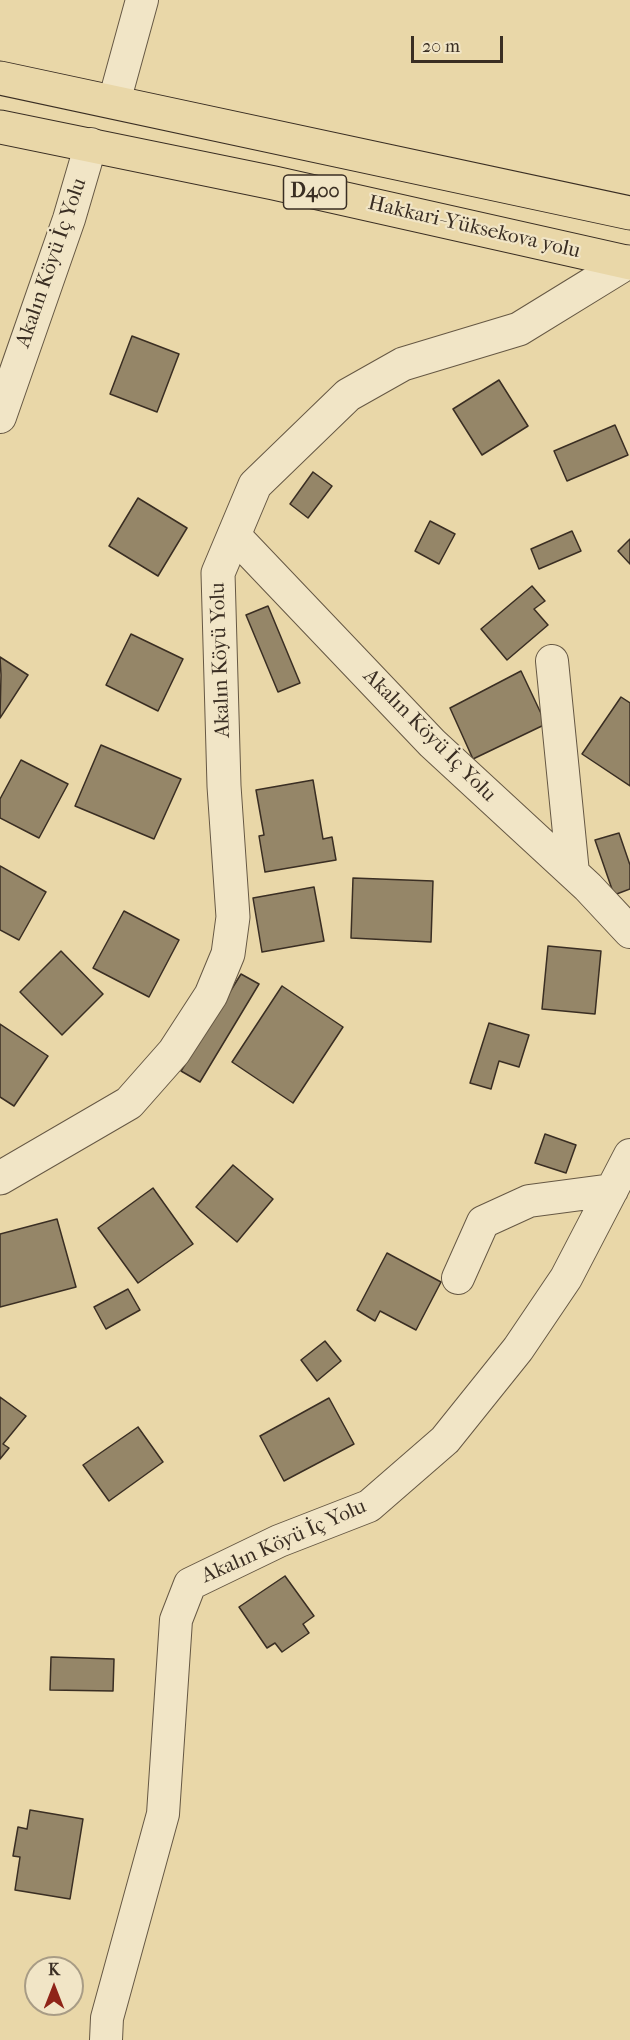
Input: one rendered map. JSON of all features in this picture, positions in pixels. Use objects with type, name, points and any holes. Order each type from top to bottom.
[{"type":"highway","name":"D400","points":[[0,78],[624,210]]},
{"type":"highway","name":"Hakkari-Yüksekova yolu","points":[[0,126],[629,262]]},
{"type":"street","points":[[114,102],[142,0]]},
{"type":"street","name":"Akalın Köyü İç Yolu","points":[[0,417],[69,219],[91,144]]},
{"type":"street","name":"Akalın Köyü Yolu","points":[[0,1178],[129,1103],[174,1052],[211,995],[228,954],[232,917],[224,786],[218,573],[255,486],[348,395],[402,364],[519,329],[629,262]]},
{"type":"street","name":"Akalın Köyü İç Yolu","points":[[234,535],[432,743],[573,873],[630,932]]},
{"type":"street","points":[[552,661],[573,873]]},
{"type":"street","name":"Akalın Köyü İç Yolu","points":[[106,2040],[107,2018],[163,1814],[176,1620],[190,1584],[279,1541],[369,1506],[445,1440],[518,1349],[567,1278],[630,1155]]},
{"type":"street","points":[[458,1278],[483,1222],[529,1201],[612,1190]]},
{"type":"building","points":[[132,336],[179,354],[157,412],[110,394]]},
{"type":"building","points":[[499,380],[528,426],[482,455],[453,409]]},
{"type":"building","points":[[615,425],[628,455],[567,481],[554,451]]},
{"type":"building","points":[[313,472],[332,486],[308,518],[290,504]]},
{"type":"building","points":[[138,498],[187,528],[158,576],[109,546]]},
{"type":"building","points":[[430,521],[455,534],[439,564],[415,551]]},
{"type":"building","points":[[572,531],[581,551],[539,569],[531,549]]},
{"type":"building","points":[[630,539],[630,564],[618,551]]},
{"type":"building","points":[[532,586],[545,601],[534,609],[548,625],[507,660],[481,629]]},
{"type":"building","points":[[268,606],[300,683],[278,692],[246,615]]},
{"type":"building","points":[[131,634],[183,659],[158,711],[106,685]]},
{"type":"building","points":[[0,657],[28,675],[0,718],[1,675]]},
{"type":"building","points":[[521,671],[546,724],[473,759],[450,708]]},
{"type":"building","points":[[621,697],[630,703],[630,786],[582,754]]},
{"type":"building","points":[[101,745],[181,779],[154,839],[75,806]]},
{"type":"building","points":[[21,760],[68,784],[39,838],[0,818],[0,799]]},
{"type":"building","points":[[313,780],[323,839],[332,837],[336,860],[265,872],[259,836],[264,835],[256,790]]},
{"type":"building","points":[[619,833],[630,865],[630,889],[614,895],[595,840]]},
{"type":"building","points":[[0,866],[46,892],[19,940],[0,930]]},
{"type":"building","points":[[353,878],[433,881],[431,942],[351,938]]},
{"type":"building","points":[[314,887],[324,941],[262,952],[253,898]]},
{"type":"building","points":[[124,911],[179,940],[149,997],[93,968]]},
{"type":"building","points":[[548,946],[601,951],[595,1014],[542,1009]]},
{"type":"building","points":[[61,951],[103,994],[62,1035],[20,992]]},
{"type":"building","points":[[241,974],[259,984],[200,1082],[181,1071]]},
{"type":"building","points":[[282,986],[343,1027],[293,1103],[232,1062]]},
{"type":"building","points":[[489,1023],[529,1035],[519,1067],[499,1061],[491,1089],[470,1083]]},
{"type":"building","points":[[0,1024],[48,1056],[14,1106],[0,1097]]},
{"type":"building","points":[[545,1134],[576,1145],[566,1173],[535,1163]]},
{"type":"building","points":[[233,1165],[273,1199],[237,1242],[196,1207]]},
{"type":"building","points":[[153,1188],[193,1244],[138,1283],[98,1228]]},
{"type":"building","points":[[57,1219],[76,1287],[0,1307],[0,1234]]},
{"type":"building","points":[[387,1253],[441,1282],[416,1330],[380,1311],[375,1321],[357,1310]]},
{"type":"building","points":[[128,1289],[140,1310],[106,1329],[94,1307]]},
{"type":"building","points":[[325,1341],[341,1361],[317,1381],[301,1360]]},
{"type":"building","points":[[0,1397],[26,1416],[3,1444],[9,1448],[0,1459]]},
{"type":"building","points":[[329,1398],[354,1444],[284,1481],[260,1436]]},
{"type":"building","points":[[138,1427],[163,1462],[109,1501],[83,1465]]},
{"type":"building","points":[[285,1576],[314,1616],[303,1624],[309,1633],[282,1652],[275,1643],[267,1648],[239,1607]]},
{"type":"building","points":[[51,1657],[114,1659],[113,1691],[50,1690]]},
{"type":"building","points":[[30,1810],[83,1819],[70,1899],[15,1890],[20,1857],[13,1856],[18,1827],[27,1829]]}]
